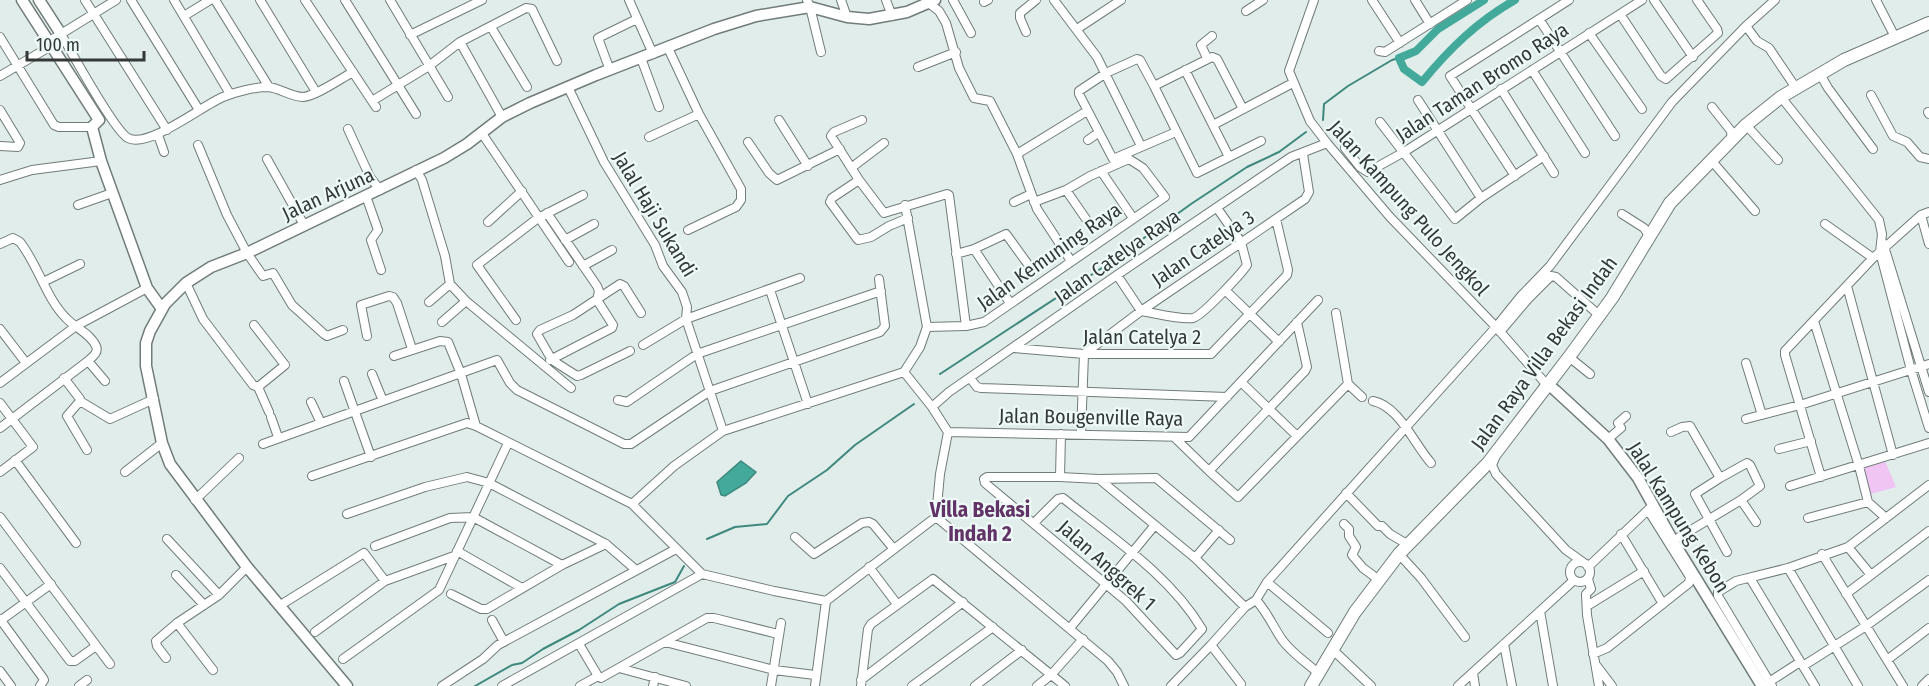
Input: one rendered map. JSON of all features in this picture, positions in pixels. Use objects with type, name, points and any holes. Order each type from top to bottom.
[{"type":"main road","name":"Jalan Raya Villa Bekasi Indah","points":[[1311,686],[1355,612],[1399,554],[1488,463],[1600,316],[1670,203],[1746,125],[1781,97],[1844,60],[1929,23]]},
{"type":"street","points":[[22,0],[95,123],[101,161],[112,193],[147,288],[162,305]]},
{"type":"street","points":[[39,0],[116,125],[124,135],[132,139],[158,135],[230,94],[269,87],[306,97],[353,72]]},
{"type":"street","points":[[85,0],[167,130]]},
{"type":"street","points":[[0,76],[116,0]]},
{"type":"street","points":[[131,0],[199,110]]},
{"type":"street","points":[[174,0],[230,94]]},
{"type":"street","points":[[184,16],[210,0]]},
{"type":"street","points":[[215,0],[269,87]]},
{"type":"street","points":[[260,0],[316,92]]},
{"type":"street","points":[[305,0],[374,104],[460,42],[526,8],[532,9],[557,61]]},
{"type":"street","points":[[345,0],[416,114]]},
{"type":"street","points":[[390,0],[448,97]]},
{"type":"street","points":[[410,35],[482,0]]},
{"type":"street","points":[[629,0],[652,54]]},
{"type":"street","points":[[841,0],[848,17]]},
{"type":"street","points":[[886,0],[892,16]]},
{"type":"street","points":[[953,0],[971,33]]},
{"type":"street","points":[[1026,32],[1020,15],[1023,9],[1036,0]]},
{"type":"street","points":[[1054,0],[1077,29],[1106,73],[1141,146]]},
{"type":"street","points":[[1077,29],[1121,0]]},
{"type":"street","points":[[1246,11],[1263,0]]},
{"type":"street","name":"Jalan Kampung Pulo Jengkol","points":[[1314,0],[1289,71],[1310,122],[1390,217],[1498,329],[1546,386]]},
{"type":"street","points":[[1372,0],[1400,43]]},
{"type":"street","points":[[1415,0],[1430,24]]},
{"type":"street","points":[[1515,177],[1450,76],[1569,0]]},
{"type":"street","name":"Jalan Taman Bromo Raya","points":[[1345,148],[1367,172],[1404,152],[1642,0]]},
{"type":"street","points":[[1654,0],[1693,57]]},
{"type":"street","points":[[1620,14],[1662,78],[1667,78],[1693,57],[1718,32],[1697,0]]},
{"type":"street","points":[[1498,329],[1521,296],[1550,266],[1623,170],[1664,111],[1746,26],[1775,0]]},
{"type":"street","points":[[1876,0],[1895,37]]},
{"type":"street","points":[[929,1],[946,23],[959,68],[974,98],[990,100],[1017,154],[1033,198],[1071,261]]},
{"type":"street","name":"Jalan Arjuna","points":[[347,686],[247,567],[170,464],[162,443],[145,353],[150,331],[162,305],[186,283],[211,267],[247,253],[380,190],[444,158],[502,117],[608,70],[714,29],[808,4],[848,17],[869,19],[892,16],[929,1]]},
{"type":"street","points":[[1379,51],[1385,52],[1461,2]]},
{"type":"street","points":[[808,4],[821,52]]},
{"type":"street","points":[[608,70],[598,38],[638,19]]},
{"type":"street","points":[[1539,19],[1615,136]]},
{"type":"street","points":[[1746,26],[1757,41],[1769,48],[1796,88]]},
{"type":"street","points":[[491,27],[527,87]]},
{"type":"street","points":[[1589,33],[1642,109]]},
{"type":"street","points":[[1207,58],[1201,45],[1212,36]]},
{"type":"street","points":[[0,37],[54,125],[59,128],[95,123],[116,125]]},
{"type":"street","points":[[460,42],[502,117]]},
{"type":"street","points":[[668,48],[699,114],[741,189],[741,200],[733,209],[688,230]]},
{"type":"street","points":[[918,67],[956,52]]},
{"type":"street","points":[[1154,86],[1212,57],[1218,59],[1244,109]]},
{"type":"street","points":[[641,58],[659,107]]},
{"type":"street","points":[[1176,132],[1113,159],[1078,94],[1079,91],[1106,73],[1139,59],[1197,172],[1261,141]]},
{"type":"street","points":[[1185,70],[1229,157]]},
{"type":"street","points":[[1532,70],[1585,153]]},
{"type":"street","points":[[1820,74],[1873,149]]},
{"type":"street","points":[[1213,125],[1289,85]]},
{"type":"street","name":"Jalal Haji Sukandi","points":[[568,87],[604,162],[655,245],[663,266],[682,292],[687,307],[686,319],[723,431]]},
{"type":"street","points":[[1501,89],[1554,173]]},
{"type":"street","points":[[1872,95],[1893,136],[1907,142],[1920,157],[1929,159]]},
{"type":"street","points":[[1781,97],[1876,214],[1881,227],[1880,249],[1911,370],[1929,428]]},
{"type":"street","points":[[1418,100],[1481,198]]},
{"type":"street","points":[[1712,106],[1731,131],[1732,140]]},
{"type":"street","points":[[0,110],[20,143],[18,147],[0,147]]},
{"type":"street","points":[[1017,154],[1087,111]]},
{"type":"street","points":[[649,137],[699,114]]},
{"type":"street","points":[[779,120],[808,166]]},
{"type":"street","points":[[862,120],[831,134],[858,180],[884,213],[889,226]]},
{"type":"street","points":[[1380,122],[1456,219],[1481,198],[1544,156]]},
{"type":"street","points":[[1746,125],[1778,160]]},
{"type":"street","points":[[348,129],[370,177],[380,190]]},
{"type":"street","points":[[482,132],[569,262]]},
{"type":"street","points":[[1088,140],[1098,133]]},
{"type":"street","points":[[158,135],[164,152]]},
{"type":"street","points":[[748,142],[775,179],[808,166],[840,149]]},
{"type":"street","points":[[851,168],[884,143]]},
{"type":"street","name":"Jalan Catelya Raya","points":[[932,407],[1117,275],[1217,208],[1292,158],[1327,143]]},
{"type":"street","points":[[198,145],[227,215],[247,253],[263,276],[273,273],[292,305],[324,334],[327,336],[342,330]]},
{"type":"street","name":"Jalan Catelya 3","points":[[1084,354],[1141,311],[1308,195],[1303,154]]},
{"type":"street","points":[[267,159],[304,225]]},
{"type":"street","name":"Jalan Kemuning Raya","points":[[927,327],[966,326],[984,322],[1164,198],[1143,168],[1130,159],[1101,171]]},
{"type":"street","points":[[1711,160],[1755,211]]},
{"type":"street","points":[[0,180],[32,170],[101,161]]},
{"type":"street","points":[[416,170],[422,180],[445,256],[450,284],[466,301],[547,362],[571,388]]},
{"type":"street","points":[[1014,202],[1066,189],[1101,171],[1133,218]]},
{"type":"street","points":[[858,180],[832,198],[831,203],[858,241],[908,218]]},
{"type":"street","points":[[1066,189],[1086,219]]},
{"type":"street","points":[[488,222],[522,191]]},
{"type":"street","points":[[78,205],[112,193]]},
{"type":"street","points":[[884,213],[948,194],[966,326]]},
{"type":"street","points":[[516,320],[477,265],[538,218],[583,195]]},
{"type":"street","points":[[366,196],[377,224],[378,230],[371,240],[381,270]]},
{"type":"street","points":[[632,504],[674,466],[723,431],[904,372],[920,347],[927,327],[905,205]]},
{"type":"street","points":[[1117,275],[1141,311],[1194,318],[1225,290],[1247,265],[1241,242],[1217,208]]},
{"type":"street","points":[[547,213],[597,286],[599,291],[597,300],[613,324],[613,327],[547,362]]},
{"type":"street","points":[[1622,214],[1644,228],[1650,237]]},
{"type":"street","points":[[1821,477],[1785,353],[1880,249],[1925,214]]},
{"type":"street","points":[[1925,214],[1929,244]]},
{"type":"street","name":"Jalan Catelya 2","points":[[1014,348],[1084,354],[1209,354],[1288,273],[1276,219]]},
{"type":"street","points":[[565,240],[594,224]]},
{"type":"street","points":[[1825,224],[1880,249],[1925,365],[1929,392]]},
{"type":"street","points":[[956,254],[974,249],[1007,234],[1027,263]]},
{"type":"street","points":[[0,244],[13,238],[18,240],[25,248],[62,314],[96,346],[96,354],[88,361],[0,428]]},
{"type":"street","points":[[974,249],[1010,303]]},
{"type":"street","points":[[583,266],[612,250]]},
{"type":"street","points":[[44,282],[80,264]]},
{"type":"street","points":[[1550,266],[1556,277],[1600,316]]},
{"type":"street","points":[[1171,686],[1245,607],[1256,600],[1267,582],[1498,329],[1550,276],[1556,277]]},
{"type":"street","points":[[643,345],[686,319],[800,278]]},
{"type":"street","points":[[263,444],[497,360],[510,383],[517,390],[626,445],[631,444],[710,391],[792,361],[880,333],[885,326],[879,279]]},
{"type":"street","points":[[186,283],[203,319],[253,385],[258,387],[279,437]]},
{"type":"street","points":[[429,302],[450,284]]},
{"type":"street","points":[[630,351],[579,376],[547,362],[537,334],[540,330],[573,315],[621,284],[641,313]]},
{"type":"street","points":[[1846,286],[1893,455]]},
{"type":"street","points":[[0,383],[75,326],[147,288]]},
{"type":"street","points":[[770,290],[807,404]]},
{"type":"street","points":[[1225,290],[1279,342]]},
{"type":"street","points":[[618,400],[627,402],[697,354],[881,291]]},
{"type":"street","points":[[367,336],[361,305],[389,296],[393,297],[412,349]]},
{"type":"street","name":"Jalan Bougenville Raya","points":[[948,432],[1185,438],[1193,435],[1318,300]]},
{"type":"street","points":[[442,322],[466,301]]},
{"type":"street","points":[[1336,313],[1348,384],[1362,397]]},
{"type":"street","points":[[1814,321],[1868,502],[1886,518]]},
{"type":"street","points":[[1209,471],[1306,369],[1297,322]]},
{"type":"street","points":[[254,325],[285,365],[258,387]]},
{"type":"street","points":[[0,329],[26,363]]},
{"type":"street","points":[[394,356],[446,341],[450,345],[461,374],[476,426]]},
{"type":"street","points":[[1081,434],[1084,354]]},
{"type":"street","points":[[1569,357],[1590,374]]},
{"type":"street","points":[[88,361],[105,381]]},
{"type":"street","points":[[1746,363],[1762,415]]},
{"type":"street","points":[[1746,419],[1800,405],[1925,365]]},
{"type":"street","points":[[815,686],[826,601],[892,548],[936,517],[940,474],[948,432],[932,407],[904,372]]},
{"type":"street","points":[[372,374],[383,401]]},
{"type":"street","points":[[64,378],[80,401],[110,419],[154,399]]},
{"type":"street","points":[[970,378],[977,387],[981,388],[1227,397]]},
{"type":"street","points":[[344,381],[371,457]]},
{"type":"street","points":[[1241,382],[1297,436]]},
{"type":"street","points":[[1174,438],[1240,499],[1348,384]]},
{"type":"street","name":"Jalal Kampung Kebon","points":[[1546,386],[1556,391],[1608,439],[1638,478],[1650,508],[1768,685]]},
{"type":"street","points":[[80,401],[67,416],[87,450]]},
{"type":"street","points":[[1372,401],[1381,403],[1407,426],[1418,447],[1431,463]]},
{"type":"street","points":[[311,402],[321,423]]},
{"type":"street","points":[[0,403],[33,447],[0,472]]},
{"type":"street","points":[[1608,439],[1621,428],[1618,423],[1626,416]]},
{"type":"street","points":[[312,476],[464,423],[476,426],[632,504],[702,574],[826,601]]},
{"type":"street","points":[[1671,432],[1682,427],[1692,427],[1720,477]]},
{"type":"street","points":[[1061,434],[1060,477],[1157,478],[1230,540]]},
{"type":"street","points":[[1508,437],[1492,465],[1496,474],[1566,550],[1588,566],[1591,589],[1586,594],[1587,606],[1599,686]]},
{"type":"street","points":[[1779,449],[1810,441]]},
{"type":"street","points":[[343,659],[439,590],[508,442]]},
{"type":"street","points":[[125,472],[162,443]]},
{"type":"street","points":[[1790,486],[1929,443]]},
{"type":"street","points":[[195,500],[239,458]]},
{"type":"street","points":[[15,460],[76,543]]},
{"type":"street","points":[[1673,542],[1710,518],[1742,500],[1759,488],[1758,478],[1750,465],[1743,463],[1695,494],[1710,518],[1727,552]]},
{"type":"street","points":[[347,514],[425,487],[464,477],[489,483],[606,544],[636,570]]},
{"type":"street","name":"Jalan Anggrek 1","points":[[1060,477],[987,477],[984,479],[985,483],[1142,616],[1175,655],[1180,653],[1202,629],[1178,597],[1131,553]]},
{"type":"street","points":[[1099,479],[1195,558],[1245,607]]},
{"type":"street","points":[[1929,485],[1848,547],[1822,554],[1788,568],[1734,582],[1718,592],[1718,596],[1768,685],[1866,626],[1929,579]]},
{"type":"street","points":[[1347,493],[1378,526],[1382,526],[1390,534],[1407,544]]},
{"type":"street","points":[[1034,524],[1061,498],[1131,553]]},
{"type":"street","points":[[1742,500],[1756,522]]},
{"type":"street","points":[[1808,518],[1868,502]]},
{"type":"street","points":[[1588,566],[1650,508],[1690,579],[1687,586],[1607,648],[1593,654]]},
{"type":"street","points":[[0,517],[110,664]]},
{"type":"street","points":[[375,546],[450,518],[473,517],[562,565]]},
{"type":"street","points":[[936,517],[1108,661],[1124,686]]},
{"type":"street","points":[[795,537],[814,554],[862,523],[869,522],[892,548]]},
{"type":"street","points":[[1344,524],[1349,529],[1349,535],[1356,547],[1352,555],[1363,568],[1379,580]]},
{"type":"street","points":[[1070,628],[1155,525]]},
{"type":"street","points":[[1195,558],[1218,530]]},
{"type":"street","points":[[1621,534],[1663,604]]},
{"type":"street","points":[[1846,594],[1928,534]]},
{"type":"street","points":[[167,539],[219,595]]},
{"type":"street","points":[[451,594],[485,609],[562,565],[606,544]]},
{"type":"street","points":[[1848,547],[1871,575]]},
{"type":"street","points":[[442,686],[464,674],[504,642],[676,549]]},
{"type":"street","points":[[279,606],[364,553],[385,581]]},
{"type":"street","points":[[315,632],[385,581],[456,554],[522,588]]},
{"type":"street","points":[[1399,554],[1421,578],[1465,637]]},
{"type":"street","points":[[1822,554],[1903,686]]},
{"type":"street","points":[[1573,581],[1569,573],[1572,565],[1579,562],[1588,566]]},
{"type":"street","points":[[166,658],[156,641],[177,623],[219,595],[247,567]]},
{"type":"street","points":[[869,567],[897,604]]},
{"type":"street","points":[[0,568],[71,662],[96,645]]},
{"type":"street","points":[[1788,568],[1858,686]]},
{"type":"street","points":[[1587,606],[1644,571]]},
{"type":"street","points":[[176,574],[204,605]]},
{"type":"street","points":[[502,686],[702,574]]},
{"type":"street","points":[[1750,578],[1815,686]]},
{"type":"street","points":[[861,683],[869,626],[933,579],[1065,686]]},
{"type":"street","points":[[1573,581],[1582,583],[1588,579]]},
{"type":"street","points":[[1458,686],[1573,581]]},
{"type":"street","points":[[1267,582],[1328,633]]},
{"type":"street","points":[[40,686],[43,678],[0,620],[51,584]]},
{"type":"street","points":[[1256,600],[1267,612],[1283,640],[1294,653],[1319,674]]},
{"type":"street","points":[[861,683],[963,602]]},
{"type":"street","points":[[1540,611],[1553,686]]},
{"type":"street","points":[[579,644],[598,676],[603,678],[703,620],[711,618],[778,634]]},
{"type":"street","points":[[492,620],[504,642]]},
{"type":"street","points":[[177,623],[213,670]]},
{"type":"street","points":[[771,686],[781,623]]},
{"type":"street","points":[[912,686],[993,627]]},
{"type":"street","points":[[1887,660],[1929,628]]},
{"type":"street","points":[[1037,686],[1051,675],[1083,639]]},
{"type":"street","points":[[665,642],[774,670],[815,675]]},
{"type":"street","points":[[1504,644],[1512,686]]},
{"type":"street","points":[[1211,645],[1241,684]]},
{"type":"street","points":[[975,686],[1022,650]]},
{"type":"street","points":[[1333,650],[1371,686]]},
{"type":"street","points":[[1595,664],[1612,686]]},
{"type":"street","points":[[619,668],[654,681],[686,686]]},
{"type":"street","points":[[0,671],[11,686]]},
{"type":"street","points":[[1473,673],[1475,686]]},
{"type":"street","points":[[580,686],[598,676]]},
{"type":"street","points":[[1922,686],[1929,679]]},
{"type":"street","points":[[79,686],[87,680]]},
{"type":"shaded area","points":[[741,461],[756,472],[746,483],[725,496],[721,495],[717,482]]},
{"type":"shaded area","points":[[1885,461],[1896,487],[1871,494],[1862,467]]},
{"type":"waterway","points":[[1484,0],[1438,29],[1416,51],[1399,58],[1404,69],[1422,82],[1465,36],[1515,0]]},
{"type":"waterway","points":[[1323,120],[1324,104],[1348,86],[1392,60],[1399,58],[1404,69],[1413,76]]},
{"type":"waterway","points":[[940,374],[1108,264],[1191,204],[1247,167],[1279,152],[1306,132]]},
{"type":"waterway","points":[[707,539],[735,527],[767,524],[788,496],[827,470],[855,445],[914,404]]},
{"type":"waterway","points":[[475,686],[512,665],[522,663],[619,604],[675,582],[684,566]]},
{"type":"district","name":"Villa Bekasi Indah 2","points":[[980,522]]}]
